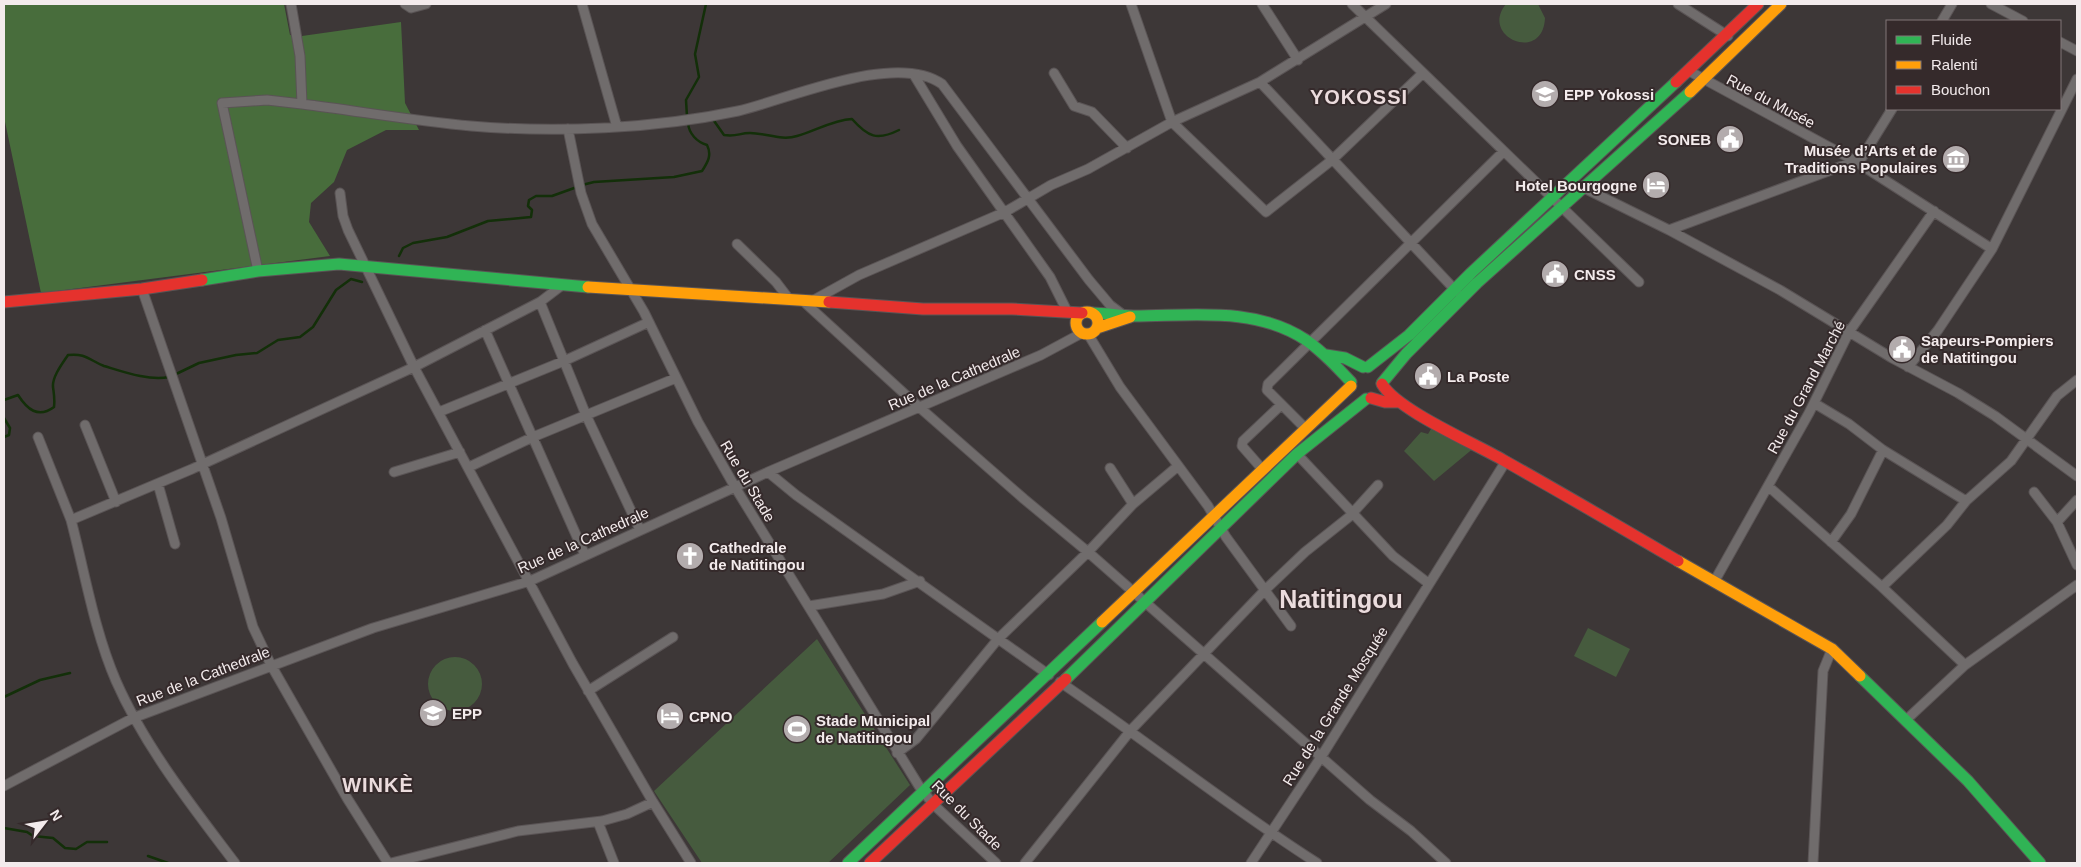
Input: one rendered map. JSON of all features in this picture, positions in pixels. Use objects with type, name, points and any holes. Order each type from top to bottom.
[{"type":"main road","points":[[848,863],[1306,429],[1351,384],[1356,371],[1386,355],[1758,4]]},
{"type":"main road","points":[[870,863],[1062,683],[1298,454],[1368,398],[1379,392],[1382,383],[1406,354],[1462,298],[1703,80],[1739,42],[1781,4]]},
{"type":"main road","points":[[4,302],[142,289],[258,271],[339,264],[365,265],[560,286],[923,309],[1067,311],[1128,315],[1174,312],[1246,318],[1286,329],[1310,342],[1326,354],[1351,384],[1358,396],[1385,402],[1399,402]]},
{"type":"main road","points":[[1087,313],[1076,320],[1076,325],[1089,331],[1128,315]]},
{"type":"main road","points":[[1087,313],[1098,321],[1089,331]]},
{"type":"main road","points":[[1326,354],[1345,358],[1380,374],[1387,393],[1399,402],[1506,461],[1832,649],[1968,781],[2040,863]]},
{"type":"street","points":[[291,4],[300,56],[302,104]]},
{"type":"street","points":[[405,4],[411,8],[426,4]]},
{"type":"street","points":[[582,4],[617,126]]},
{"type":"street","points":[[1131,4],[1172,122],[1266,212],[1332,160],[1423,73]]},
{"type":"street","points":[[1262,4],[1298,60]]},
{"type":"street","points":[[1352,4],[1639,282]]},
{"type":"street","points":[[1386,4],[1260,82],[1172,122],[1088,169],[1051,185],[1005,212],[867,272],[807,301],[919,407],[1088,552],[1370,800],[1411,831],[1446,863]]},
{"type":"street","points":[[1678,4],[1739,42]]},
{"type":"street","points":[[1943,20],[1952,4]]},
{"type":"street","points":[[1991,4],[2021,20]]},
{"type":"street","points":[[2061,42],[2076,48]]},
{"type":"street","name":"Rue du Musée","points":[[1689,71],[1855,161],[1992,249]]},
{"type":"street","points":[[1054,73],[1074,106],[1092,112],[1126,148]]},
{"type":"street","points":[[258,271],[222,103],[267,100],[470,126],[568,129],[712,116],[856,77],[888,74],[914,75],[928,77],[942,84],[1026,200],[1103,298],[1128,315]]},
{"type":"street","points":[[914,75],[957,146],[1050,277],[1067,311]]},
{"type":"street","points":[[1908,367],[1938,330],[1992,249],[2077,79]]},
{"type":"street","points":[[1260,82],[1462,298]]},
{"type":"street","points":[[1669,230],[1855,161],[1865,155],[1891,110]]},
{"type":"street","name":"Rue du Stade","points":[[568,129],[579,184],[592,224],[649,322],[698,422],[735,487],[897,753],[924,793],[933,804],[996,863]]},
{"type":"street","points":[[1306,429],[1281,405],[1266,387],[1352,299],[1412,244],[1503,152]]},
{"type":"street","points":[[1572,180],[1584,189],[1669,230],[1780,290],[1908,367],[1973,402],[2077,476]]},
{"type":"street","points":[[340,193],[343,216],[414,367],[588,691],[691,863]]},
{"type":"street","name":"Rue du Grand Marché","points":[[1714,582],[1814,402],[1849,332],[1934,211]]},
{"type":"street","points":[[737,244],[776,282],[789,300]]},
{"type":"street","points":[[71,520],[202,465],[414,367],[540,302],[560,286]]},
{"type":"street","points":[[142,289],[221,518],[245,604],[270,665],[347,798],[390,863],[518,832],[598,822],[628,814],[653,802]]},
{"type":"street","points":[[540,302],[586,415],[640,530]]},
{"type":"street","points":[[439,412],[564,362],[649,322]]},
{"type":"street","points":[[485,330],[585,555]]},
{"type":"street","points":[[1089,331],[1120,387],[1291,626]]},
{"type":"street","name":"Rue de la Cathedrale","points":[[4,786],[133,718],[270,665],[373,628],[530,581],[768,472],[1041,355],[1089,331]]},
{"type":"street","points":[[468,467],[532,437],[676,378]]},
{"type":"street","points":[[1882,587],[1946,525],[1966,501],[2011,461],[2057,396],[2077,380]]},
{"type":"street","points":[[1814,402],[1850,424],[1883,450],[1966,501]]},
{"type":"street","points":[[1263,470],[1245,452],[1242,446],[1243,441],[1281,405]]},
{"type":"street","points":[[86,425],[116,502]]},
{"type":"street","points":[[38,437],[71,520],[94,618],[115,680],[133,718],[198,815],[235,863]]},
{"type":"street","points":[[1831,542],[1851,514],[1883,450]]},
{"type":"street","points":[[394,472],[460,452]]},
{"type":"street","points":[[1298,454],[1392,556],[1428,583]]},
{"type":"street","name":"Rue de la Grande Mosquée","points":[[1251,863],[1321,757],[1506,461]]},
{"type":"street","points":[[897,753],[916,739],[998,639],[1088,552],[1133,504],[1178,466]]},
{"type":"street","points":[[1110,468],[1133,504]]},
{"type":"street","points":[[768,472],[817,510],[920,581],[998,639],[1131,730],[1271,834],[1317,863]]},
{"type":"street","points":[[158,484],[175,544]]},
{"type":"street","points":[[1024,863],[1131,730],[1266,590],[1305,552],[1337,527],[1378,485]]},
{"type":"street","points":[[1768,486],[1882,587],[1965,665]]},
{"type":"street","points":[[2034,492],[2057,522],[2077,565]]},
{"type":"street","points":[[2057,522],[2077,500]]},
{"type":"street","points":[[809,606],[883,594],[920,581]]},
{"type":"street","points":[[1906,720],[1965,665],[2077,585]]},
{"type":"street","points":[[588,691],[673,637]]},
{"type":"street","points":[[1813,863],[1822,671],[1832,649]]},
{"type":"street","points":[[598,822],[614,863]]},
{"type":"green space","points":[[4,4],[284,4],[290,35],[302,36],[401,22],[405,103],[419,130],[386,130],[347,150],[334,182],[311,203],[309,222],[330,256],[41,293],[4,117]]},
{"type":"green space","points":[[1506,4],[1538,4],[1545,18],[1542,32],[1534,40],[1525,42],[1515,41],[1506,35],[1500,27],[1500,16]]},
{"type":"green space","points":[[1434,424],[1475,447],[1434,481],[1404,451],[1421,432],[1428,434]]},
{"type":"green space","points":[[1588,628],[1630,649],[1616,677],[1574,656]]},
{"type":"green space","name":"Stade Municipal de Natitingou","points":[[817,639],[910,785],[828,863],[702,863],[654,791]]},
{"type":"green space","points":[[450,657],[460,657],[470,661],[478,669],[482,684],[478,699],[470,707],[460,711],[450,711],[440,707],[432,699],[428,689],[428,679],[432,669],[440,661]]},
{"type":"waterway","points":[[687,117],[686,100],[699,77],[695,54],[706,4]]},
{"type":"waterway","points":[[712,118],[724,135],[750,133],[791,137],[838,121],[852,119],[863,130],[873,135],[885,135],[899,130]]},
{"type":"waterway","points":[[582,185],[594,182],[674,177],[702,171],[709,158],[707,145],[694,137],[688,123]]},
{"type":"waterway","points":[[399,256],[403,248],[413,243],[447,237],[488,221],[531,217],[532,210],[528,206],[529,200],[536,196],[552,196],[577,187]]},
{"type":"waterway","points":[[174,375],[199,363],[236,355],[257,353],[278,340],[300,337],[313,327],[336,290],[351,279],[362,282]]},
{"type":"waterway","points":[[4,400],[18,395],[29,408],[38,412],[48,411],[54,407],[54,379],[68,355],[83,356],[104,366],[137,375],[153,378],[169,377]]},
{"type":"waterway","points":[[4,418],[10,428],[9,435],[4,437]]},
{"type":"waterway","points":[[4,697],[40,680],[70,673]]},
{"type":"waterway","points":[[4,828],[27,832],[33,836],[53,838],[65,848],[76,849],[87,842],[107,842]]},
{"type":"waterway","points":[[148,856],[168,863]]},
{"type":"traffic: fast","points":[[1368,367],[1409,335],[1471,273],[1676,82]]},
{"type":"traffic: fast","points":[[1382,383],[1406,354],[1477,283],[1690,92]]},
{"type":"traffic: fast","points":[[202,280],[258,271],[339,264],[588,287]]},
{"type":"traffic: fast","points":[[1092,313],[1134,316],[1223,315],[1266,322],[1286,329],[1306,340],[1335,365],[1351,382]]},
{"type":"traffic: fast","points":[[1326,355],[1345,358],[1363,367]]},
{"type":"traffic: fast","points":[[1066,679],[1297,454],[1366,399]]},
{"type":"traffic: fast","points":[[848,863],[1102,622]]},
{"type":"traffic: fast","points":[[1860,676],[1968,781],[2040,863]]},
{"type":"traffic: slow","points":[[1690,92],[1781,4]]},
{"type":"traffic: slow","points":[[588,287],[829,302]]},
{"type":"traffic: slow","points":[[1087,312],[1095,315],[1098,323],[1095,331],[1087,334],[1079,331],[1076,323],[1079,315],[1087,312]]},
{"type":"traffic: slow","points":[[1097,328],[1130,317]]},
{"type":"traffic: slow","points":[[1102,622],[1351,386]]},
{"type":"traffic: slow","points":[[1678,561],[1832,649],[1860,676]]},
{"type":"traffic: jam","points":[[1676,82],[1758,4]]},
{"type":"traffic: jam","points":[[4,302],[142,289],[202,280]]},
{"type":"traffic: jam","points":[[829,302],[923,309],[1012,309],[1082,313]]},
{"type":"traffic: jam","points":[[1382,384],[1390,394],[1419,415],[1525,472],[1678,561]]},
{"type":"traffic: jam","points":[[1371,398],[1385,402],[1399,402]]},
{"type":"traffic: jam","points":[[870,863],[1066,679]]},
{"type":"place","name":"EPP Yokossi","points":[[1545,94]]},
{"type":"place","name":"SONEB","points":[[1730,139]]},
{"type":"place","name":"Musée d’Arts et de Traditions Populaires","points":[[1956,159]]},
{"type":"place","name":"Hotel Bourgogne","points":[[1656,185]]},
{"type":"place","name":"CNSS","points":[[1555,274]]},
{"type":"place","name":"Sapeurs-Pompiers de Natitingou","points":[[1902,349]]},
{"type":"place","name":"La Poste","points":[[1428,376]]},
{"type":"place","name":"Cathedrale de Natitingou","points":[[690,556]]},
{"type":"place","name":"EPP","points":[[433,713]]},
{"type":"place","name":"CPNO","points":[[670,716]]},
{"type":"place","name":"Stade Municipal de Natitingou","points":[[797,729]]},
{"type":"district","name":"YOKOSSI","points":[[1359,97]]},
{"type":"district","name":"Natitingou","points":[[1341,599]]},
{"type":"district","name":"WINKÈ","points":[[378,785]]}]
